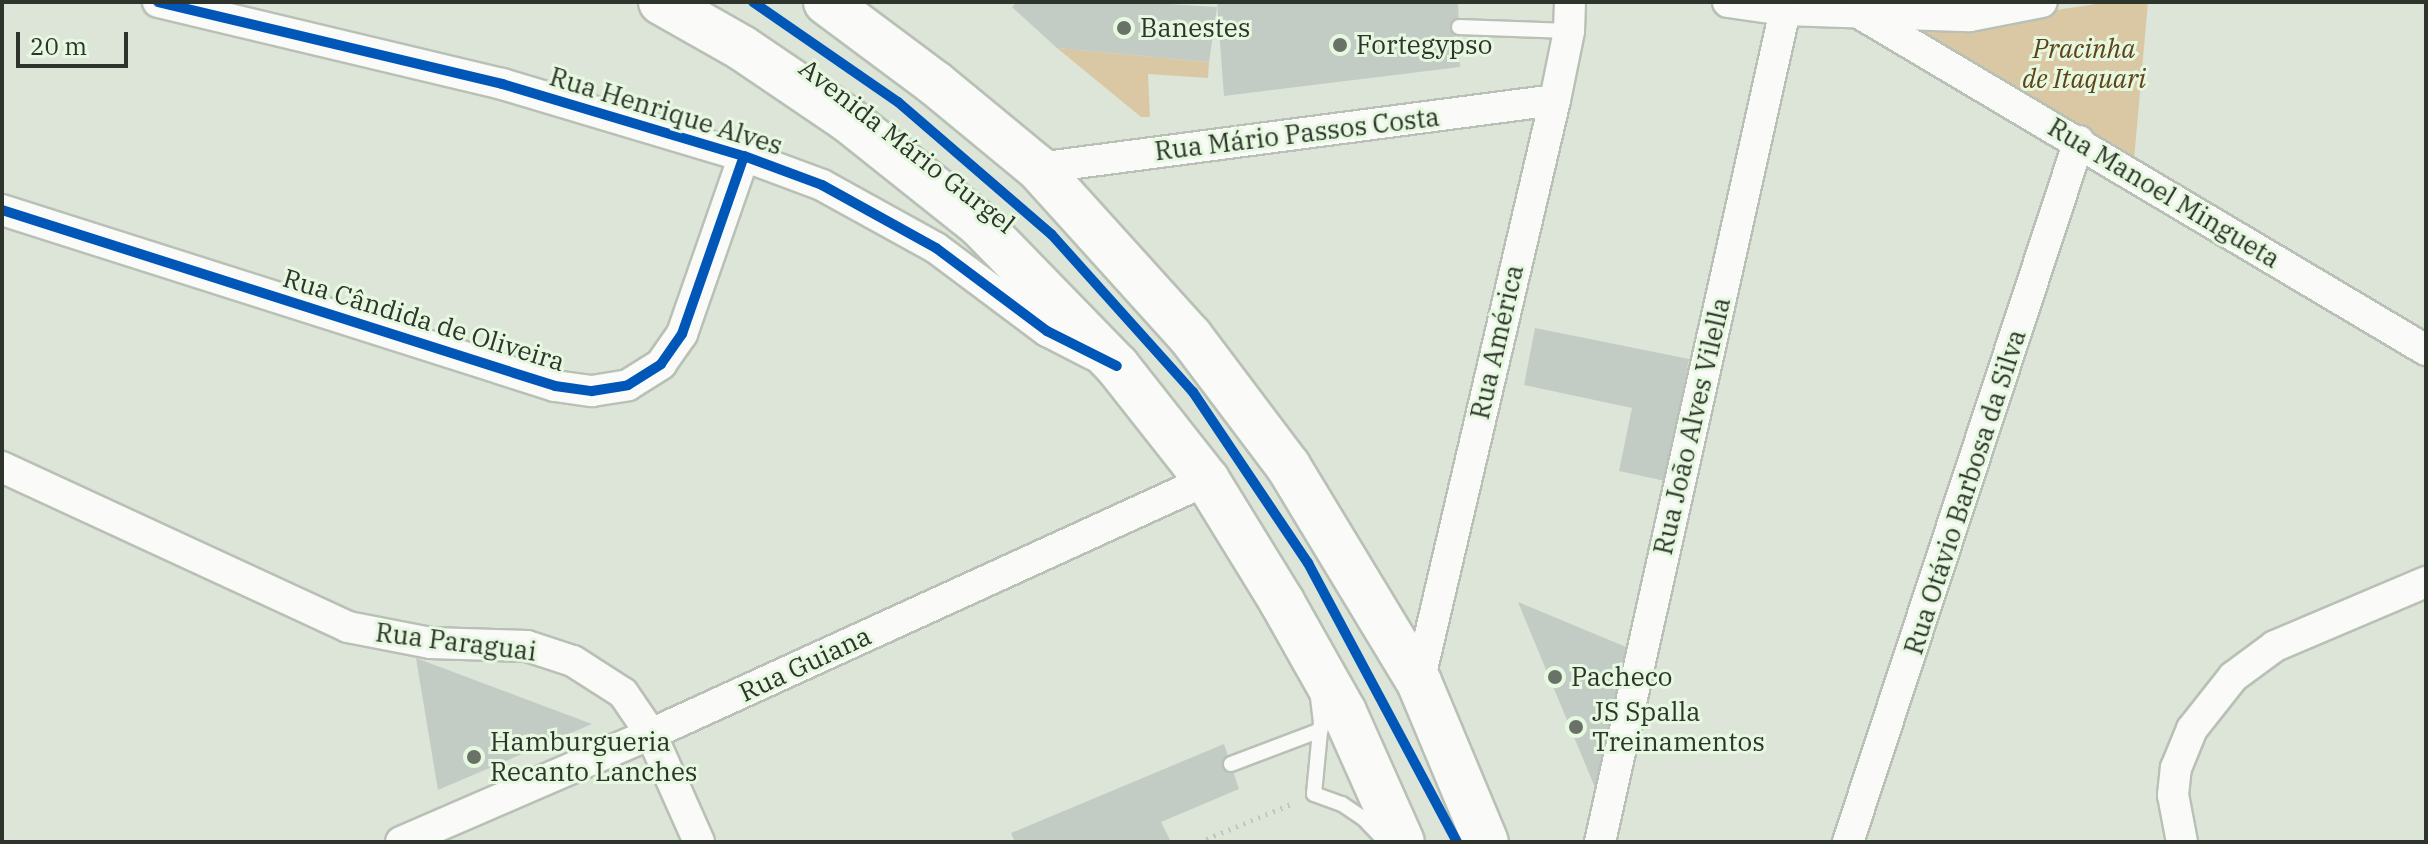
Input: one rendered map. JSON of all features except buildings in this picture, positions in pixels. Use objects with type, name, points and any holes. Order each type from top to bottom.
[{"type":"main road","name":"Avenida Mário Gurgel","points":[[661,2],[742,48],[847,119],[979,224],[1117,366],[1207,480],[1310,650],[1344,712],[1402,842]]},
{"type":"main road","points":[[826,2],[936,84],[1038,168],[1190,336],[1288,466],[1419,682],[1486,842]]},
{"type":"street","name":"Rua Henrique Alves","points":[[158,2],[502,84],[744,156],[822,185],[936,248],[1047,331],[1117,366]]},
{"type":"street","points":[[1728,2],[1785,10],[1970,16],[2042,2]]},
{"type":"street","name":"Rua João Alves Vilella","points":[[1600,842],[1785,10]]},
{"type":"street","name":"Rua Manoel Mingueta","points":[[1859,13],[2426,350]]},
{"type":"street","name":"Rua América","points":[[1419,682],[1555,100],[1569,17]]},
{"type":"street","name":"Rua Mário Passos Costa","points":[[1038,168],[1555,100]]},
{"type":"street","name":"Rua Otávio Barbosa da Silva","points":[[1848,842],[2079,141]]},
{"type":"street","name":"Rua Cândida de Oliveira","points":[[2,210],[555,386],[592,391],[628,385],[661,364],[682,334],[744,156]]},
{"type":"street","name":"Rua Paraguai","points":[[2,467],[348,627],[430,643],[527,646],[573,661],[623,693],[651,734],[699,842]]},
{"type":"street","name":"Rua Guiana","points":[[401,842],[651,734],[1207,480]]},
{"type":"street","points":[[2182,842],[2173,795],[2176,768],[2192,729],[2233,677],[2275,646],[2426,582]]},
{"type":"lane","points":[[1459,27],[1569,17]]},
{"type":"lane","points":[[1310,650],[1321,730],[1314,794],[1353,811],[1385,842]]},
{"type":"lane","points":[[1231,764],[1321,730]]},
{"type":"path","points":[[1199,842],[1314,794]]},
{"type":"green space","name":"Pracinha de Itaquari","points":[[2110,2],[2148,2],[2134,160],[1914,31]]},
{"type":"green space","points":[[1057,48],[1209,62],[1208,78],[1148,74],[1150,117],[1141,117]]},
{"type":"cycle path","points":[[158,2],[502,84],[744,156],[822,185],[936,248],[1047,331],[1117,366]]},
{"type":"cycle path","points":[[753,2],[898,102],[1052,235],[1193,392],[1308,563],[1457,842]]},
{"type":"cycle path","points":[[2,210],[555,386],[592,391],[628,385],[661,364],[682,334],[744,156]]},
{"type":"place","name":"Banestes","points":[[1124,28]]},
{"type":"place","name":"Fortegypso","points":[[1340,45]]},
{"type":"place","name":"Pacheco","points":[[1555,677]]},
{"type":"place","name":"JS Spalla Treinamentos","points":[[1576,727]]},
{"type":"place","name":"Hamburgueria Recanto Lanches","points":[[474,757]]}]
